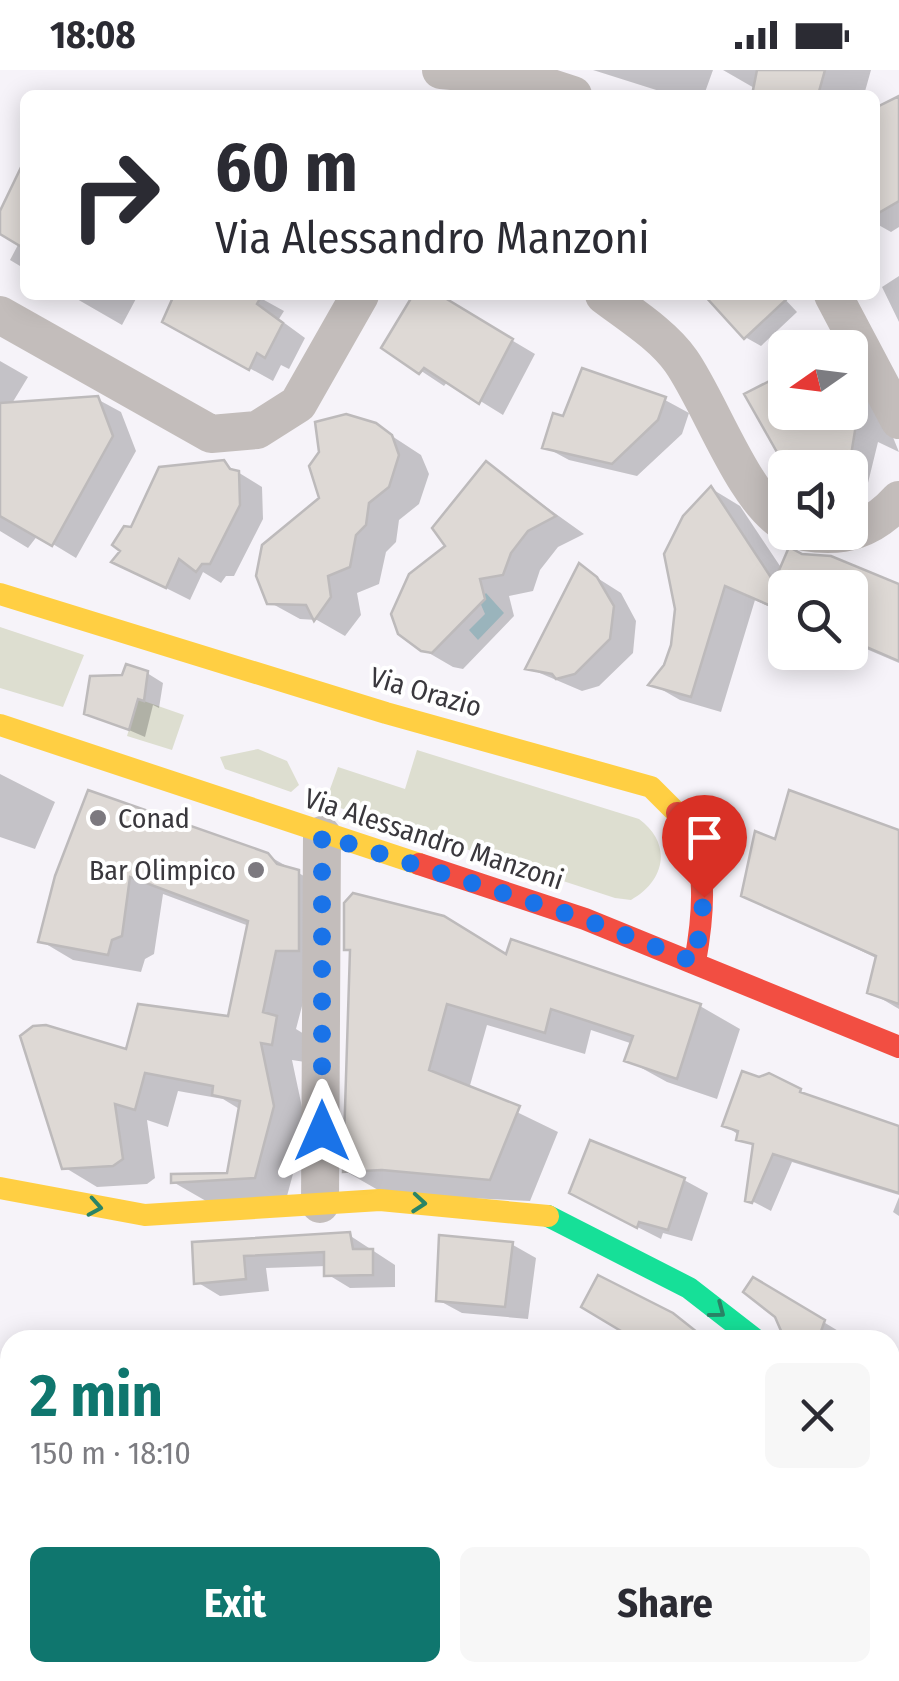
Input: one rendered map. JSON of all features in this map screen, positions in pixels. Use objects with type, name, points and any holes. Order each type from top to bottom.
[{"type":"street","points":[[441,70],[517,77],[557,90]]},
{"type":"street","points":[[0,315],[211,434],[257,430],[298,404],[357,300]]},
{"type":"street","points":[[610,300],[679,358],[768,508]]},
{"type":"street","points":[[836,300],[899,420]]},
{"type":"street","points":[[868,524],[884,516],[899,500]]},
{"type":"street","name":"Via Orazio","points":[[0,594],[386,713],[650,787],[675,803],[694,836],[704,897],[695,962]]},
{"type":"street","name":"Via Alessandro Manzoni","points":[[0,725],[584,919],[899,1048]]},
{"type":"street","points":[[320,1204],[322,835]]},
{"type":"street","points":[[0,1188],[145,1215],[380,1200],[546,1215],[688,1288],[743,1330]]},
{"type":"shaded area","points":[[0,627],[84,655],[63,707],[0,688]]},
{"type":"shaded area","points":[[138,699],[184,715],[172,750],[127,736]]},
{"type":"shaded area","points":[[258,749],[287,761],[299,785],[291,792],[225,769],[220,757]]},
{"type":"shaded area","points":[[417,750],[639,819],[657,840],[657,873],[631,900],[615,898],[325,803],[338,767],[405,789]]},
{"type":"water","points":[[486,593],[504,613],[478,640],[469,630],[485,614],[479,600]]},
{"type":"building","points":[[757,70],[825,70],[819,90],[753,90]]},
{"type":"building","points":[[899,96],[899,201],[880,212],[880,106]]},
{"type":"building","points":[[20,169],[20,246],[0,234],[0,211]]},
{"type":"building","points":[[172,300],[259,300],[257,304],[283,323],[265,358],[257,353],[249,370],[162,322]]},
{"type":"building","points":[[410,300],[448,300],[513,339],[479,404],[424,368],[419,374],[381,348]]},
{"type":"building","points":[[709,300],[786,300],[744,339]]},
{"type":"building","points":[[582,368],[666,397],[658,420],[612,464],[542,448],[553,413],[563,416]]},
{"type":"building","points":[[768,382],[768,430],[855,430],[852,450],[776,450],[744,394]]},
{"type":"building","points":[[98,396],[113,436],[52,546],[0,516],[0,403]]},
{"type":"building","points":[[346,414],[376,423],[392,435],[399,455],[389,487],[369,503],[366,525],[356,535],[350,567],[328,576],[331,597],[314,621],[306,605],[267,604],[256,576],[262,545],[319,498],[309,466],[319,452],[315,422]]},
{"type":"building","points":[[224,460],[230,469],[239,471],[240,505],[210,564],[202,564],[196,572],[179,559],[166,588],[111,562],[120,551],[112,545],[124,526],[131,527],[159,467]]},
{"type":"building","points":[[486,461],[556,516],[528,531],[511,553],[503,575],[480,579],[485,599],[432,653],[421,651],[398,634],[391,614],[409,574],[445,546],[432,528]]},
{"type":"building","points":[[711,486],[768,573],[768,605],[725,586],[691,697],[648,685],[664,665],[671,645],[675,609],[664,554],[683,516]]},
{"type":"building","points":[[788,550],[831,556],[865,570],[779,570]]},
{"type":"building","points":[[579,563],[597,577],[614,606],[610,639],[575,674],[556,679],[552,674],[525,669]]},
{"type":"building","points":[[868,571],[899,584],[899,661],[868,648]]},
{"type":"building","points":[[126,664],[148,671],[144,701],[138,699],[129,730],[84,714],[90,676],[122,675]]},
{"type":"building","points":[[88,790],[268,853],[277,864],[299,870],[299,951],[276,951],[263,1012],[277,1016],[272,1045],[261,1043],[274,1106],[255,1178],[171,1183],[171,1174],[227,1173],[240,1101],[212,1095],[213,1086],[145,1073],[135,1110],[115,1104],[123,1159],[113,1166],[62,1169],[20,1036],[33,1026],[46,1025],[126,1049],[138,1004],[228,1016],[248,921],[130,877],[122,936],[112,940],[108,955],[38,942],[55,876]]},
{"type":"building","points":[[789,790],[899,830],[899,1004],[867,993],[876,956],[741,896],[755,831],[775,839]]},
{"type":"building","points":[[353,893],[444,916],[506,954],[511,939],[701,1004],[677,1079],[624,1061],[633,1036],[551,1009],[545,1033],[447,1004],[429,1070],[520,1106],[490,1180],[382,1170],[343,1172],[350,950],[344,950],[344,903]]},
{"type":"building","points":[[742,1071],[759,1077],[769,1073],[801,1089],[800,1092],[899,1126],[899,1193],[773,1154],[752,1203],[745,1201],[753,1144],[736,1140],[738,1131],[722,1126]]},
{"type":"building","points":[[590,1140],[685,1178],[668,1230],[639,1222],[637,1228],[569,1193]]},
{"type":"building","points":[[350,1232],[353,1249],[373,1249],[373,1275],[324,1276],[324,1252],[244,1256],[246,1279],[194,1284],[192,1242]]},
{"type":"building","points":[[439,1235],[513,1242],[505,1307],[436,1301]]},
{"type":"building","points":[[598,1275],[673,1313],[694,1330],[619,1330],[581,1307]]},
{"type":"building","points":[[753,1277],[825,1320],[822,1330],[781,1330],[775,1317],[743,1292]]},
{"type":"traffic: fast","points":[[548,1216],[689,1288],[743,1330]]},
{"type":"traffic: slow","points":[[0,594],[386,713],[651,787],[677,813]]},
{"type":"traffic: slow","points":[[0,725],[419,864]]},
{"type":"traffic: slow","points":[[0,1188],[145,1215],[380,1200],[548,1216]]},
{"type":"traffic: jam","points":[[677,813],[688,829],[700,865],[701,924],[695,962]]},
{"type":"traffic: jam","points":[[419,864],[585,919],[899,1047]]},
{"type":"place","name":"Conad","points":[[98,818]]},
{"type":"place","name":"Bar Olimpico","points":[[256,870]]},
{"type":"route","points":[[322,1131],[322,835],[584,919],[695,962],[704,897]]}]
